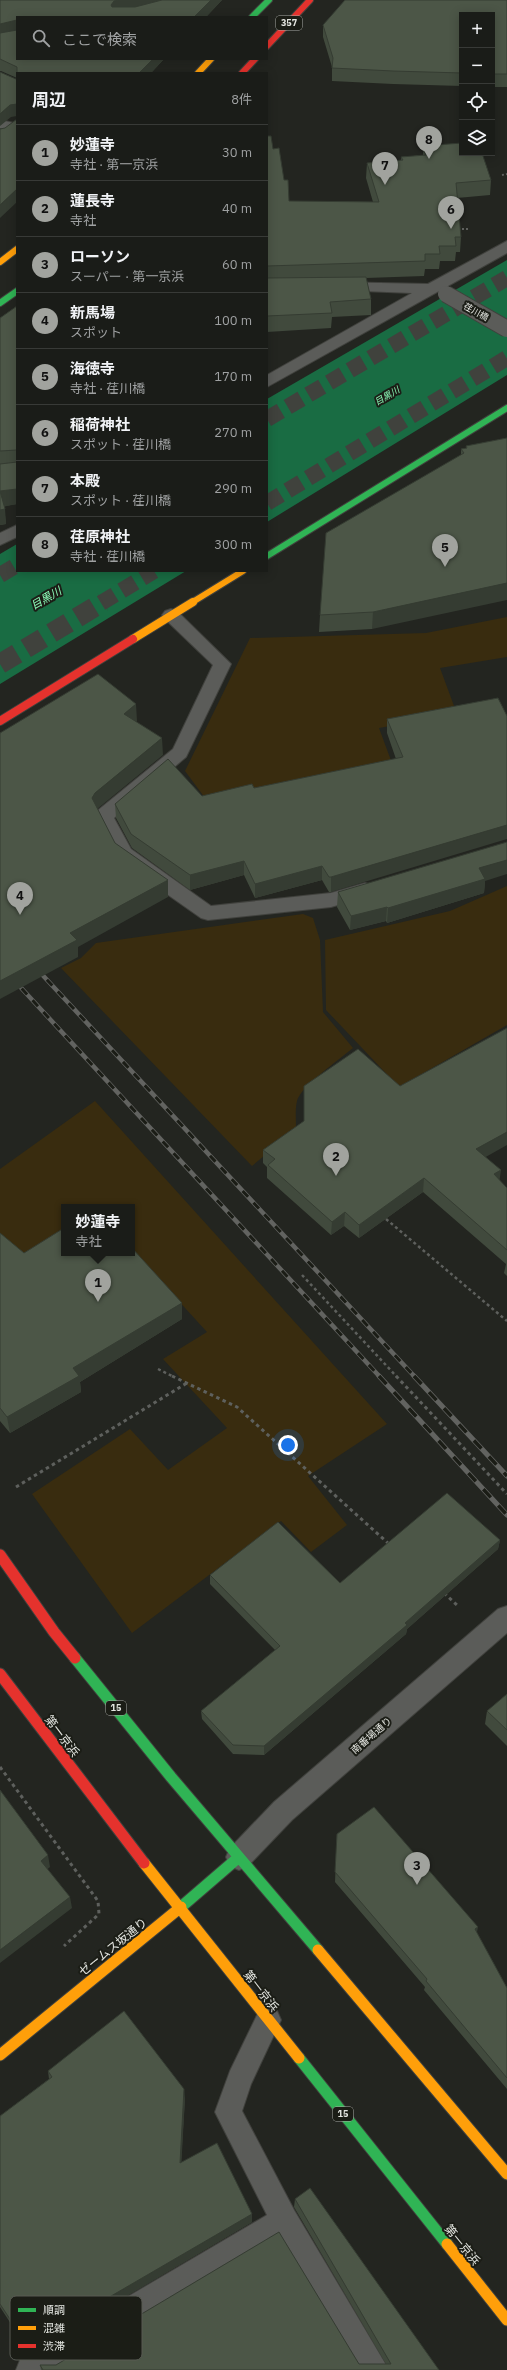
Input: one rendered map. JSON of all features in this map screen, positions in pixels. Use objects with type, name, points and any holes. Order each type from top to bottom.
[{"type":"main road","points":[[253,16],[268,0]]},
{"type":"main road","name":"357","points":[[268,45],[310,0]]},
{"type":"main road","points":[[199,72],[210,60]]},
{"type":"main road","points":[[243,72],[254,60]]},
{"type":"main road","points":[[0,262],[16,250]]},
{"type":"main road","points":[[0,303],[16,291]]},
{"type":"main road","points":[[268,555],[507,408]]},
{"type":"main road","points":[[0,721],[241,572]]},
{"type":"main road","name":"15","points":[[0,1555],[54,1632],[239,1857],[507,2174]]},
{"type":"main road","name":"第一京浜","points":[[0,1674],[111,1821],[181,1907],[268,2020],[507,2320]]},
{"type":"main road","name":"ゼームス坂通り","points":[[0,2055],[181,1907],[239,1857]]},
{"type":"street","points":[[268,381],[440,292],[507,246]]},
{"type":"street","points":[[325,285],[440,292]]},
{"type":"street","name":"荏川橋","points":[[440,292],[507,329]]},
{"type":"street","name":"南番場通り","points":[[239,1857],[282,1811],[507,1617]]},
{"type":"lane","points":[[0,540],[16,531]]},
{"type":"lane","points":[[172,615],[222,664],[180,753],[104,816],[124,854],[208,913],[331,900],[385,884]]},
{"type":"lane","points":[[268,2020],[239,2080],[228,2112],[284,2220],[375,2370]]},
{"type":"lane","points":[[142,2304],[284,2220]]},
{"type":"lane","points":[[30,2370],[47,2360]]},
{"type":"path","points":[[502,175],[507,174]]},
{"type":"path","points":[[386,1219],[431,1255],[507,1321]]},
{"type":"path","points":[[302,1276],[507,1494]]},
{"type":"path","points":[[158,1369],[237,1407],[394,1548]]},
{"type":"path","points":[[16,1487],[188,1383]]},
{"type":"path","points":[[441,1590],[458,1606]]},
{"type":"path","points":[[0,1767],[98,1901],[99,1914],[60,1950]]},
{"type":"shaded area","points":[[507,617],[507,657],[440,668],[457,714],[379,728],[396,774],[208,802],[185,771],[250,638],[426,633]]},
{"type":"shaded area","points":[[507,886],[507,1025],[399,1087],[326,1010],[325,940],[450,911]]},
{"type":"shaded area","points":[[303,914],[313,918],[320,940],[323,1012],[353,1048],[321,1073],[305,1088],[297,1101],[296,1129],[252,1166],[61,968],[81,958],[96,943]]},
{"type":"shaded area","points":[[95,1101],[387,1424],[308,1476],[347,1525],[311,1552],[281,1521],[132,1633],[32,1494],[130,1429],[168,1470],[227,1428],[163,1359],[207,1332],[135,1253],[135,1204],[61,1204],[61,1237],[22,1260],[0,1238],[0,1169]]},
{"type":"water","name":"目黒川","points":[[507,260],[507,375],[268,521],[268,398]]},
{"type":"water","name":"目黒川","points":[[16,545],[16,572],[184,572],[0,684],[0,554]]},
{"type":"building","points":[[0,0],[119,0],[114,1],[111,5],[112,7],[135,7],[162,0],[211,0],[195,16],[16,16],[16,20],[0,24]]},
{"type":"building","points":[[345,0],[507,0],[507,74],[495,74],[495,12],[459,12],[459,73],[332,68],[333,58],[323,25]]},
{"type":"building","points":[[16,30],[16,60],[152,60],[140,72],[17,72],[17,67],[0,59],[0,33]]},
{"type":"building","points":[[0,72],[16,79],[16,104],[10,105],[0,114]]},
{"type":"building","points":[[16,120],[16,190],[0,205],[0,129],[5,128]]},
{"type":"building","points":[[268,136],[271,136],[273,149],[279,148],[284,180],[288,180],[289,201],[379,202],[367,163],[403,160],[401,157],[426,155],[423,146],[459,143],[459,156],[483,156],[491,180],[456,183],[461,237],[455,237],[456,246],[439,246],[440,254],[425,254],[425,261],[268,266]]},
{"type":"building","points":[[366,277],[371,299],[330,302],[332,313],[268,316],[268,278]]},
{"type":"building","points":[[16,307],[16,450],[0,451],[0,318]]},
{"type":"building","points":[[507,438],[507,583],[373,612],[320,615],[326,533],[464,453],[461,449],[467,448],[466,446]]},
{"type":"building","points":[[16,462],[16,489],[0,491],[0,464]]},
{"type":"building","points":[[0,491],[5,509],[0,510]]},
{"type":"building","points":[[98,674],[136,704],[124,714],[162,738],[95,793],[92,798],[115,843],[168,880],[70,933],[77,940],[0,981],[0,733]]},
{"type":"building","points":[[498,698],[507,716],[507,825],[331,877],[329,877],[322,866],[255,884],[244,861],[190,875],[131,834],[115,804],[168,759],[202,796],[252,784],[254,788],[403,757],[387,719]]},
{"type":"building","points":[[507,842],[507,860],[479,868],[485,879],[388,908],[351,916],[338,892]]},
{"type":"building","points":[[507,1028],[507,1132],[476,1149],[501,1170],[494,1174],[507,1188],[507,1250],[424,1178],[359,1225],[345,1212],[332,1222],[268,1165],[275,1159],[263,1150],[304,1121],[304,1086],[358,1049],[400,1086]]},
{"type":"building","points":[[61,1230],[61,1256],[135,1256],[135,1251],[182,1303],[73,1368],[79,1376],[7,1417],[0,1408],[0,1233],[24,1253]]},
{"type":"building","points":[[447,1493],[500,1540],[405,1623],[407,1625],[264,1746],[233,1745],[201,1711],[280,1646],[210,1575],[278,1522],[340,1583]]},
{"type":"building","points":[[507,1694],[507,1730],[487,1711]]},
{"type":"building","points":[[0,1790],[48,1855],[41,1861],[70,1897],[0,1950]]},
{"type":"building","points":[[374,1807],[478,1927],[475,1929],[507,1988],[507,2078],[426,1981],[427,1979],[335,1872],[337,1834]]},
{"type":"building","points":[[124,2011],[184,2089],[180,2163],[217,2143],[252,2214],[111,2296],[10,2296],[10,2319],[0,2304],[0,2116],[52,2077],[48,2071]]},
{"type":"building","points":[[310,2188],[439,2370],[43,2370],[40,2365],[56,2365],[64,2360],[142,2360],[142,2314],[279,2232],[359,2364],[391,2364],[295,2199]]},
{"type":"tunnel","points":[[268,418],[507,278]]},
{"type":"tunnel","points":[[268,502],[507,358]]},
{"type":"tunnel","points":[[0,575],[16,566]]},
{"type":"tunnel","points":[[101,603],[152,572]]},
{"type":"tunnel","points":[[0,664],[103,602]]},
{"type":"railway","points":[[0,965],[380,1377]]},
{"type":"railway","points":[[36,968],[415,1377]]},
{"type":"railway","points":[[379,1376],[507,1515]]},
{"type":"railway","points":[[414,1376],[507,1476]]},
{"type":"traffic: fast","points":[[253,16],[269,0]]},
{"type":"traffic: fast","points":[[0,303],[16,292]]},
{"type":"traffic: fast","points":[[268,555],[507,408]]},
{"type":"traffic: fast","points":[[75,1658],[171,1777],[318,1950]]},
{"type":"traffic: fast","points":[[181,1907],[239,1857]]},
{"type":"traffic: fast","points":[[299,2058],[447,2244]]},
{"type":"traffic: slow","points":[[199,72],[210,60]]},
{"type":"traffic: slow","points":[[0,262],[16,250]]},
{"type":"traffic: slow","points":[[133,639],[241,572]]},
{"type":"traffic: slow","points":[[144,1863],[299,2058]]},
{"type":"traffic: slow","points":[[0,2055],[181,1907]]},
{"type":"traffic: slow","points":[[318,1950],[507,2174]]},
{"type":"traffic: slow","points":[[447,2244],[507,2320]]},
{"type":"traffic: jam","points":[[268,45],[310,0]]},
{"type":"traffic: jam","points":[[243,72],[254,60]]},
{"type":"traffic: jam","points":[[0,721],[133,639]]},
{"type":"traffic: jam","points":[[0,1555],[54,1632],[75,1658]]},
{"type":"traffic: jam","points":[[0,1674],[144,1863]]},
{"type":"place","name":"荏原神社","points":[[429,159]]},
{"type":"place","name":"本殿","points":[[385,185]]},
{"type":"place","name":"稲荷神社","points":[[451,229]]},
{"type":"place","name":"海徳寺","points":[[445,567]]},
{"type":"place","name":"新馬場","points":[[20,915]]},
{"type":"place","name":"蓮長寺","points":[[336,1176]]},
{"type":"place","name":"妙蓮寺","points":[[98,1302]]},
{"type":"place","name":"ローソン","points":[[417,1885]]}]
